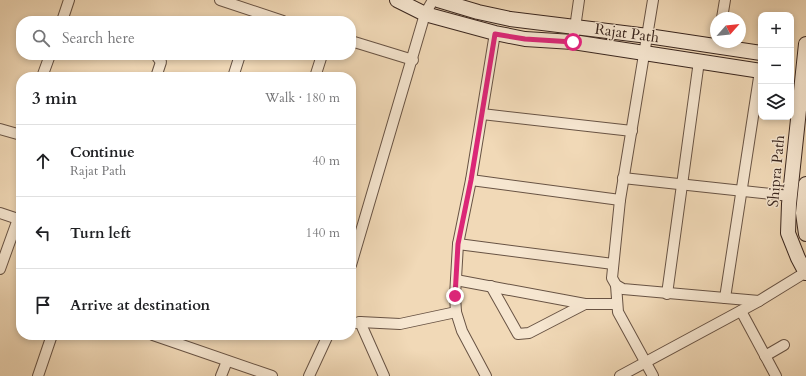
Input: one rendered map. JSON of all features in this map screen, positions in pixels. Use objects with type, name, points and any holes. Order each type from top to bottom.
[{"type":"street","points":[[64,16],[69,0]]},
{"type":"street","points":[[220,0],[239,4],[251,16]]},
{"type":"street","name":"Rajat Path","points":[[397,0],[425,14],[495,34],[525,39],[573,42],[758,71]]},
{"type":"street","points":[[573,42],[579,0]]},
{"type":"street","points":[[653,0],[646,53],[623,178],[612,278],[616,285],[616,304],[622,320],[653,376]]},
{"type":"street","points":[[723,12],[725,0]]},
{"type":"street","points":[[356,248],[413,60],[425,14],[439,1]]},
{"type":"street","name":"Rajat Path","points":[[439,1],[510,19],[710,43]]},
{"type":"street","points":[[486,376],[462,331],[456,312],[456,280],[458,244],[471,180],[495,34]]},
{"type":"street","points":[[356,43],[413,60]]},
{"type":"street","name":"Shipra Path","points":[[806,44],[800,58],[788,233],[806,273]]},
{"type":"street","name":"Rajat Path","points":[[737,48],[758,52]]},
{"type":"street","points":[[44,72],[48,60]]},
{"type":"street","points":[[157,72],[160,62],[159,60]]},
{"type":"street","points":[[235,72],[238,60]]},
{"type":"street","points":[[317,72],[320,60]]},
{"type":"street","points":[[667,294],[699,61]]},
{"type":"street","points":[[725,298],[758,84]]},
{"type":"street","points":[[482,114],[632,131]]},
{"type":"street","points":[[0,129],[16,134]]},
{"type":"street","points":[[623,178],[790,196]]},
{"type":"street","points":[[471,180],[620,200]]},
{"type":"street","name":"Shipra Path","points":[[806,184],[803,213],[806,234]]},
{"type":"street","points":[[0,213],[16,219]]},
{"type":"street","points":[[0,269],[16,228]]},
{"type":"street","points":[[458,244],[613,264]]},
{"type":"street","points":[[620,376],[759,301],[806,273]]},
{"type":"street","points":[[456,280],[585,304],[616,304]]},
{"type":"street","points":[[616,285],[623,289],[667,294],[759,301]]},
{"type":"street","points":[[491,286],[518,334],[529,333],[585,304]]},
{"type":"street","points":[[740,311],[776,376]]},
{"type":"street","points":[[384,376],[356,323],[400,324],[456,312]]},
{"type":"street","points":[[38,376],[50,340]]},
{"type":"street","points":[[168,340],[272,376]]},
{"type":"street","points":[[310,376],[326,340]]},
{"type":"street","points":[[764,356],[784,345]]},
{"type":"street","points":[[221,376],[227,360]]},
{"type":"route","points":[[455,296],[458,244],[471,180],[495,34],[525,39],[573,42]]}]
